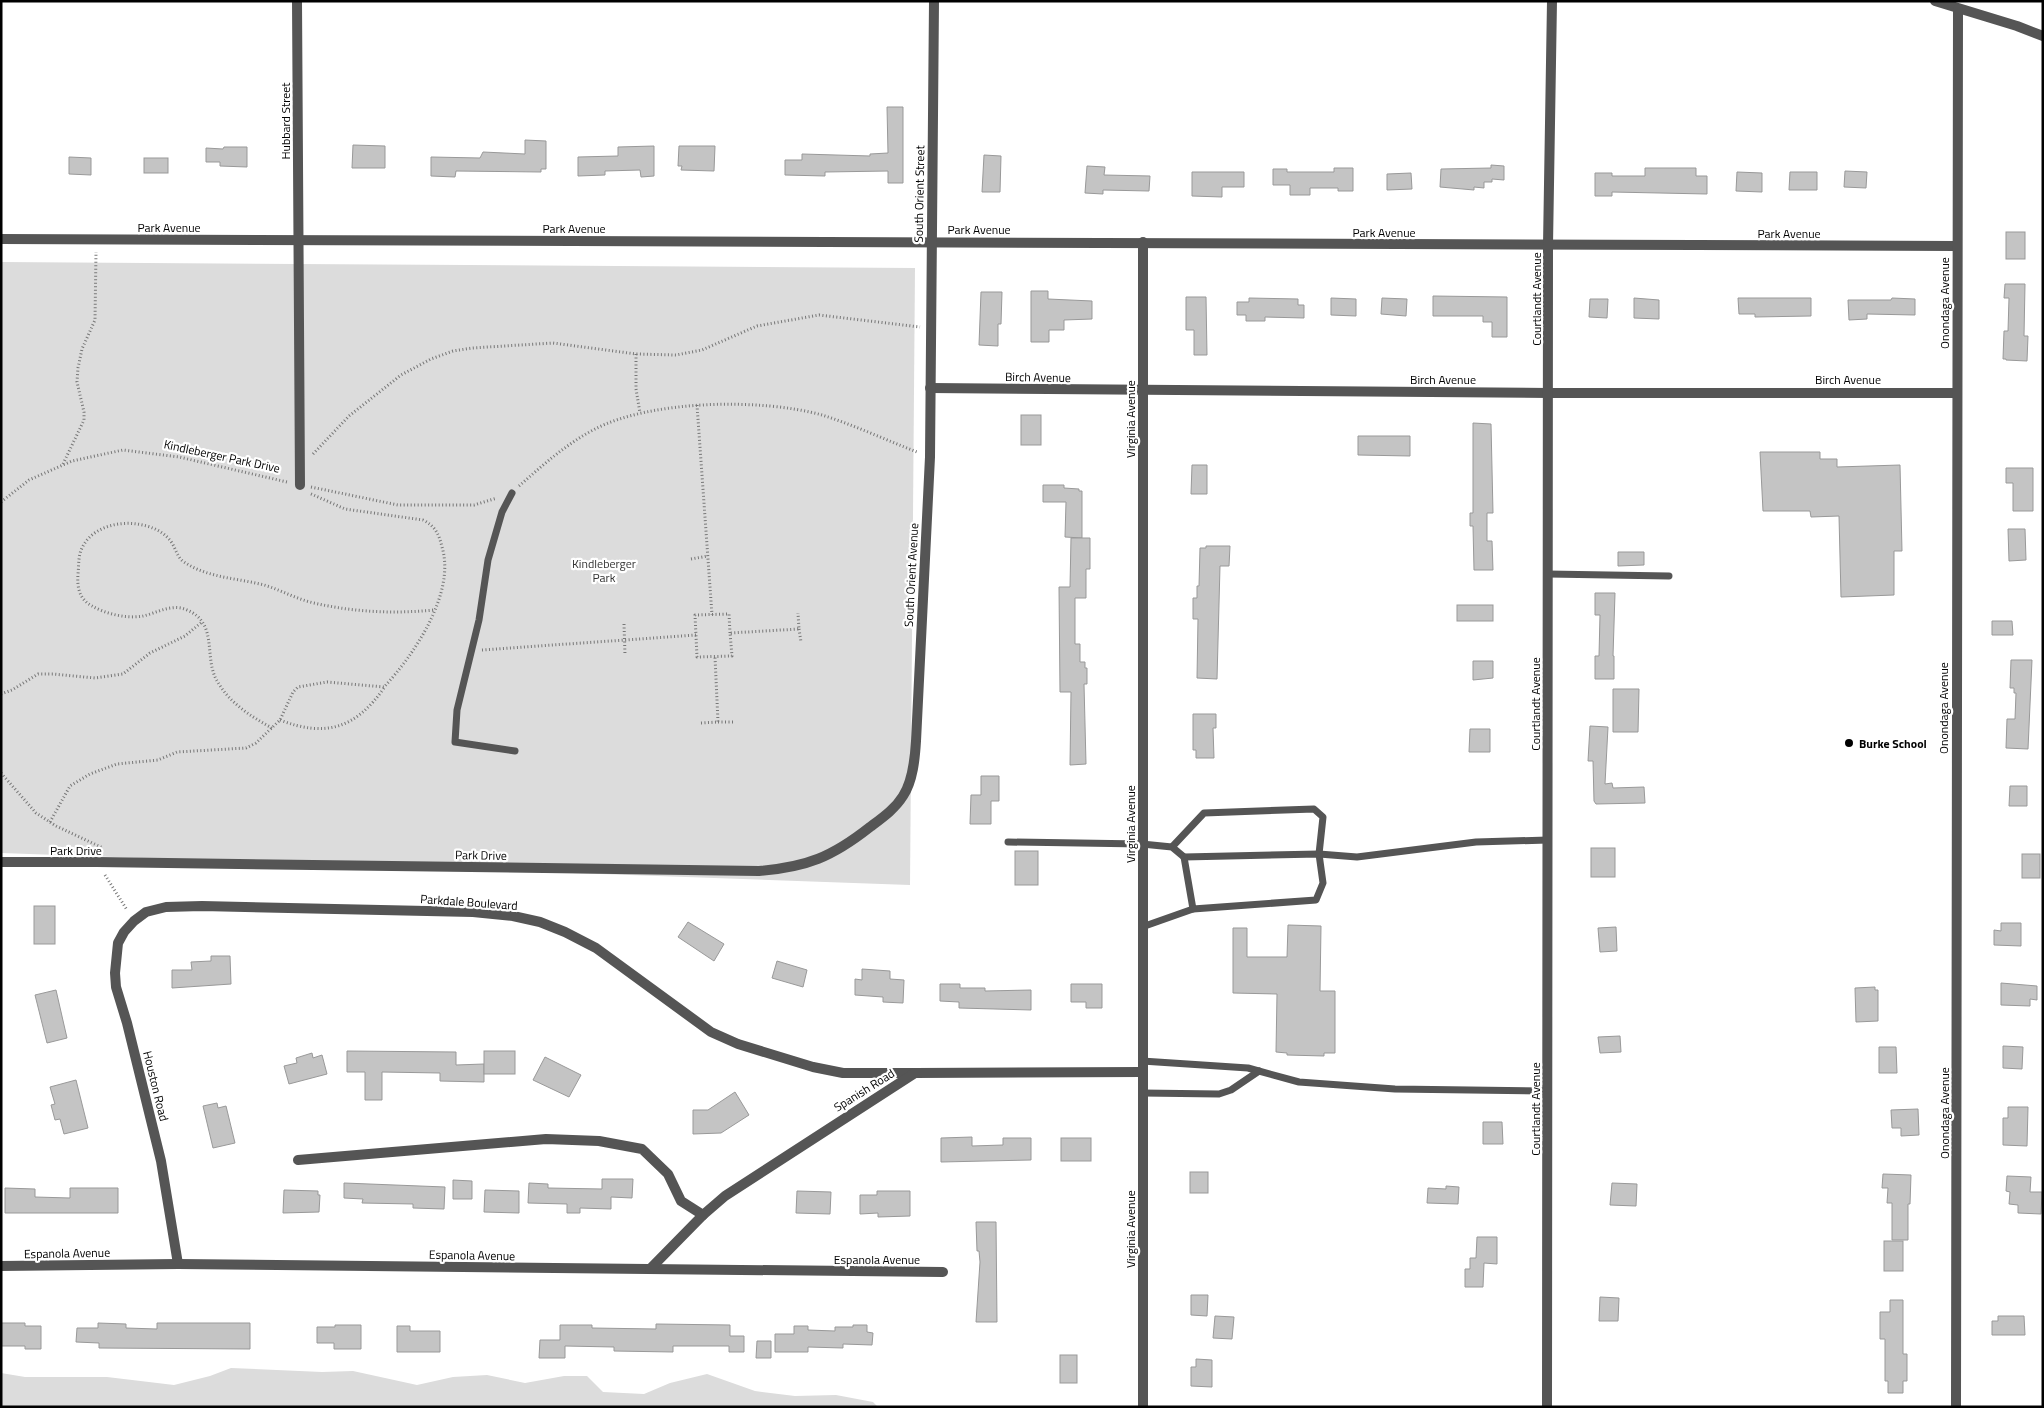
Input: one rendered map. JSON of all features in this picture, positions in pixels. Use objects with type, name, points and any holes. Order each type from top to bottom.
[{"type":"street","name":"Hubbard Street","points":[[297,1],[299,240]]},
{"type":"street","name":"South Orient Street","points":[[930,388],[934,1]]},
{"type":"street","name":"Courtlandt Avenue","points":[[1547,1407],[1548,246],[1552,1]]},
{"type":"street","points":[[1935,1],[2043,36]]},
{"type":"street","name":"Onondaga Avenue","points":[[1956,1407],[1956,246],[1958,8]]},
{"type":"street","name":"Park Avenue","points":[[1,239],[1956,246]]},
{"type":"street","name":"Kindleberger Park Drive","points":[[299,240],[300,485]]},
{"type":"street","name":"Virginia Avenue","points":[[1143,242],[1143,1407]]},
{"type":"street","name":"Birch Avenue","points":[[930,388],[1548,393],[1956,393]]},
{"type":"street","name":"South Orient Avenue","points":[[914,764],[930,457],[930,388]]},
{"type":"street","name":"Park Drive","points":[[1,862],[759,871],[788,869],[834,853],[849,844],[890,812],[904,795],[914,764]]},
{"type":"street","name":"Parkdale Boulevard","points":[[134,921],[146,912],[166,907],[202,906],[473,912],[513,916],[540,922],[566,932],[596,948],[711,1032],[738,1044],[813,1068],[843,1072],[915,1073]]},
{"type":"street","name":"Houston Road","points":[[134,921],[124,932],[118,943],[115,973],[116,987],[128,1023],[161,1161],[178,1264]]},
{"type":"street","name":"Spanish Road","points":[[650,1270],[724,1196],[915,1073],[1142,1067]]},
{"type":"street","points":[[298,1160],[546,1139],[599,1142],[642,1149],[668,1174],[681,1201],[703,1215]]},
{"type":"street","name":"Espanola Avenue","points":[[1,1266],[178,1264],[943,1272]]},
{"type":"lane","points":[[512,493],[502,512],[488,560],[479,620],[457,710],[455,742],[515,751]]},
{"type":"lane","points":[[1548,574],[1669,576]]},
{"type":"lane","points":[[1142,926],[1193,909],[1316,900],[1323,883],[1319,854],[1323,817],[1314,809],[1204,813],[1172,847]]},
{"type":"lane","points":[[1184,857],[1319,854],[1357,857],[1476,842],[1548,840]]},
{"type":"lane","points":[[1008,842],[1142,844],[1172,847],[1184,857],[1193,909]]},
{"type":"lane","points":[[1142,1067],[1248,1068],[1299,1082],[1395,1089],[1547,1090]]},
{"type":"lane","points":[[1142,1093],[1219,1094],[1232,1090],[1259,1071]]},
{"type":"path","points":[[63,465],[84,420],[77,382],[82,349],[95,320],[96,239]]},
{"type":"path","points":[[300,465],[322,447],[349,416],[394,380],[416,366],[453,351],[553,343],[636,354],[676,355],[720,343],[756,326],[812,316],[891,323],[930,329]]},
{"type":"path","points":[[636,354],[636,389],[640,413]]},
{"type":"path","name":"Kindleberger Park Drive","points":[[1,502],[29,480],[72,461],[123,450],[179,457],[300,485],[398,504],[474,505],[512,493],[553,456],[595,429],[640,413],[711,404],[770,406],[821,415],[930,457]]},
{"type":"path","points":[[697,405],[712,614]]},
{"type":"path","points":[[280,720],[320,730],[332,728],[360,715],[376,699],[415,648],[434,610],[444,578],[445,565],[440,539],[431,524],[423,520],[345,509],[332,505],[309,493],[300,485]]},
{"type":"path","points":[[272,728],[247,714],[226,693],[212,669],[207,628],[186,610],[180,608],[161,609],[142,616],[134,616],[102,611],[83,600],[78,591],[79,563],[82,547],[88,539],[106,527],[115,524],[135,523],[156,529],[166,537],[184,562],[204,572],[263,585],[291,596],[342,609],[380,613],[434,610]]},
{"type":"path","points":[[691,559],[708,556]]},
{"type":"path","points":[[798,613],[800,642]]},
{"type":"path","points":[[712,614],[729,614],[732,656],[697,657],[695,615],[712,614]]},
{"type":"path","points":[[1,694],[12,690],[38,674],[94,678],[123,674],[150,653],[185,636],[202,622]]},
{"type":"path","points":[[624,624],[624,655]]},
{"type":"path","points":[[730,632],[799,629]]},
{"type":"path","points":[[472,651],[696,635]]},
{"type":"path","points":[[714,657],[718,722]]},
{"type":"path","points":[[50,822],[70,786],[90,774],[117,764],[158,760],[177,752],[246,748],[256,742],[280,720],[293,692],[298,687],[327,682],[384,687]]},
{"type":"path","points":[[701,723],[735,722]]},
{"type":"path","points":[[1,773],[36,813],[50,822],[108,850]]},
{"type":"path","points":[[97,862],[134,921]]},
{"type":"green space","name":"Kindleberger Park","points":[[1,262],[915,268],[910,885],[1,853]]},
{"type":"green space","points":[[231,1368],[322,1372],[353,1371],[417,1385],[453,1377],[487,1375],[525,1383],[564,1376],[587,1376],[603,1392],[644,1394],[670,1383],[707,1374],[755,1391],[795,1396],[836,1395],[873,1402],[878,1407],[1,1407],[1,1373],[25,1377],[107,1377],[174,1385],[210,1376]]},
{"type":"building","points":[[887,107],[903,107],[903,183],[888,183],[888,171],[825,172],[825,176],[785,175],[785,160],[802,160],[802,154],[870,156],[870,154],[888,153]]},
{"type":"building","points":[[525,140],[546,141],[546,169],[541,169],[541,172],[456,171],[455,177],[431,176],[431,157],[480,158],[483,152],[525,154]]},
{"type":"building","points":[[353,145],[385,146],[385,168],[352,168]]},
{"type":"building","points":[[654,146],[654,176],[641,177],[640,170],[605,171],[605,175],[578,176],[578,157],[618,156],[618,147]]},
{"type":"building","points":[[679,146],[715,146],[714,171],[681,170],[682,166],[678,166]]},
{"type":"building","points":[[224,147],[247,147],[247,167],[220,166],[220,162],[206,162],[206,148],[223,149]]},
{"type":"building","points":[[984,155],[1001,156],[1000,192],[982,192]]},
{"type":"building","points":[[69,157],[91,158],[91,175],[69,174]]},
{"type":"building","points":[[144,158],[168,158],[168,173],[144,173]]},
{"type":"building","points":[[1491,165],[1504,166],[1504,180],[1492,179],[1492,182],[1484,182],[1484,188],[1474,187],[1474,190],[1440,187],[1441,169],[1491,168]]},
{"type":"building","points":[[1087,166],[1105,167],[1104,175],[1150,176],[1149,191],[1103,190],[1103,194],[1085,193]]},
{"type":"building","points":[[1334,168],[1353,168],[1353,191],[1338,191],[1338,188],[1310,188],[1310,195],[1290,195],[1290,185],[1273,185],[1273,169],[1287,169],[1287,172],[1334,172]]},
{"type":"building","points":[[1645,168],[1696,168],[1696,176],[1707,176],[1707,194],[1612,192],[1612,196],[1595,196],[1595,173],[1612,173],[1612,176],[1645,176]]},
{"type":"building","points":[[1845,171],[1867,172],[1866,188],[1844,187]]},
{"type":"building","points":[[1192,172],[1244,172],[1244,187],[1222,187],[1222,197],[1192,196]]},
{"type":"building","points":[[1737,172],[1762,173],[1762,192],[1736,191]]},
{"type":"building","points":[[1790,172],[1817,172],[1817,190],[1789,190]]},
{"type":"building","points":[[1411,173],[1412,189],[1387,190],[1387,174]]},
{"type":"building","points":[[2006,232],[2025,232],[2025,259],[2006,259]]},
{"type":"building","points":[[2005,284],[2025,284],[2024,336],[2028,336],[2027,361],[2003,359],[2004,331],[2008,331],[2009,298],[2004,298]]},
{"type":"building","points":[[1031,291],[1048,291],[1048,299],[1092,301],[1092,319],[1064,320],[1064,330],[1049,330],[1049,342],[1031,342]]},
{"type":"building","points":[[981,292],[1002,292],[1001,324],[998,324],[998,346],[979,345]]},
{"type":"building","points":[[1433,296],[1507,297],[1507,337],[1492,337],[1492,322],[1483,322],[1483,316],[1433,316]]},
{"type":"building","points":[[1186,297],[1206,297],[1207,355],[1194,355],[1194,330],[1186,330]]},
{"type":"building","points":[[1249,298],[1298,299],[1298,305],[1304,305],[1304,318],[1265,317],[1265,321],[1246,321],[1246,315],[1237,315],[1237,302],[1249,302]]},
{"type":"building","points":[[1331,298],[1356,299],[1356,316],[1331,315]]},
{"type":"building","points":[[1382,298],[1407,299],[1406,316],[1381,314]]},
{"type":"building","points":[[1634,298],[1659,300],[1659,319],[1634,318]]},
{"type":"building","points":[[1738,298],[1811,298],[1811,316],[1755,317],[1755,314],[1739,314]]},
{"type":"building","points":[[1892,298],[1915,299],[1915,315],[1867,314],[1867,319],[1849,320],[1848,300],[1891,300]]},
{"type":"building","points":[[1590,299],[1608,299],[1607,318],[1589,317]]},
{"type":"building","points":[[1021,415],[1041,415],[1041,445],[1021,445]]},
{"type":"building","points":[[1473,423],[1491,424],[1493,513],[1487,513],[1487,541],[1492,541],[1493,570],[1474,570],[1473,526],[1470,526],[1470,513],[1473,513]]},
{"type":"building","points":[[1358,436],[1410,436],[1410,456],[1358,455]]},
{"type":"building","points":[[1760,452],[1820,452],[1820,459],[1837,459],[1837,467],[1900,465],[1902,551],[1894,551],[1894,595],[1841,597],[1839,516],[1811,517],[1810,511],[1763,511]]},
{"type":"building","points":[[1192,465],[1207,465],[1207,494],[1191,494]]},
{"type":"building","points":[[2006,468],[2033,468],[2033,511],[2013,511],[2013,483],[2006,483]]},
{"type":"building","points":[[1043,485],[1064,485],[1064,488],[1082,491],[1082,538],[1065,537],[1066,502],[1043,502]]},
{"type":"building","points":[[2008,529],[2025,529],[2026,560],[2009,561]]},
{"type":"building","points":[[1071,538],[1090,538],[1090,569],[1086,569],[1086,598],[1075,598],[1075,644],[1080,644],[1080,662],[1085,662],[1085,668],[1087,668],[1087,684],[1084,684],[1086,764],[1070,765],[1071,692],[1060,692],[1059,587],[1070,587]]},
{"type":"building","points":[[1206,546],[1230,546],[1229,566],[1220,566],[1217,679],[1197,678],[1198,619],[1193,619],[1193,598],[1197,598],[1197,586],[1199,586],[1200,548],[1206,548]]},
{"type":"building","points":[[1618,552],[1644,552],[1644,565],[1618,566]]},
{"type":"building","points":[[1595,593],[1615,593],[1614,679],[1595,679],[1595,656],[1599,656],[1600,615],[1595,615]]},
{"type":"building","points":[[1457,605],[1493,605],[1493,621],[1457,621]]},
{"type":"building","points":[[1992,621],[2012,621],[2013,635],[1992,635]]},
{"type":"building","points":[[2011,660],[2032,660],[2028,749],[2006,748],[2007,719],[2015,719],[2016,693],[2014,693],[2014,688],[2010,688]]},
{"type":"building","points":[[1473,661],[1493,661],[1493,678],[1473,680]]},
{"type":"building","points":[[1613,689],[1639,689],[1638,732],[1613,732]]},
{"type":"building","points":[[1193,714],[1216,714],[1216,728],[1213,728],[1214,758],[1196,758],[1196,750],[1193,750]]},
{"type":"building","points":[[1590,726],[1608,727],[1605,784],[1612,783],[1613,788],[1644,787],[1645,803],[1596,804],[1594,801],[1593,761],[1588,761]]},
{"type":"building","points":[[1470,729],[1490,729],[1490,752],[1469,752]]},
{"type":"building","points":[[981,776],[999,776],[999,801],[991,801],[991,824],[970,824],[971,795],[981,795]]},
{"type":"building","points":[[2010,786],[2027,786],[2027,806],[2009,806]]},
{"type":"building","points":[[1591,848],[1615,848],[1615,877],[1591,877]]},
{"type":"building","points":[[1015,851],[1038,851],[1038,885],[1015,885]]},
{"type":"building","points":[[2022,854],[2040,854],[2040,878],[2022,878]]},
{"type":"building","points":[[34,906],[55,906],[55,944],[34,944]]},
{"type":"building","points":[[688,922],[724,944],[714,961],[678,937]]},
{"type":"building","points":[[2001,923],[2021,923],[2021,946],[1994,945],[1994,930],[2001,931]]},
{"type":"building","points":[[1288,925],[1321,926],[1320,991],[1335,991],[1335,1053],[1324,1053],[1324,1056],[1287,1055],[1287,1053],[1276,1052],[1277,994],[1233,993],[1233,928],[1247,928],[1247,957],[1287,957]]},
{"type":"building","points":[[1616,927],[1617,951],[1600,952],[1598,928]]},
{"type":"building","points":[[211,956],[230,956],[231,984],[172,988],[172,970],[192,970],[191,962],[211,961]]},
{"type":"building","points":[[777,961],[807,970],[803,987],[772,978]]},
{"type":"building","points":[[862,969],[890,971],[890,979],[904,980],[903,1003],[883,1002],[883,997],[855,995],[855,979],[862,980]]},
{"type":"building","points":[[2001,983],[2037,986],[2037,1000],[2030,999],[2030,1006],[2001,1005]]},
{"type":"building","points":[[940,984],[960,984],[960,988],[985,988],[985,991],[1031,990],[1031,1010],[959,1008],[959,1002],[940,1001]]},
{"type":"building","points":[[1071,984],[1102,984],[1102,1008],[1086,1008],[1086,1002],[1071,1002]]},
{"type":"building","points":[[1875,987],[1875,990],[1878,990],[1878,1021],[1856,1022],[1855,988]]},
{"type":"building","points":[[56,990],[67,1038],[47,1043],[35,995]]},
{"type":"building","points":[[1620,1036],[1621,1052],[1600,1053],[1598,1037]]},
{"type":"building","points":[[2003,1046],[2023,1047],[2022,1069],[2003,1068]]},
{"type":"building","points":[[1879,1047],[1896,1047],[1897,1073],[1879,1073]]},
{"type":"building","points":[[347,1051],[456,1052],[456,1065],[484,1064],[484,1082],[440,1081],[440,1073],[382,1072],[382,1100],[365,1100],[365,1072],[347,1072]]},
{"type":"building","points":[[484,1051],[515,1051],[515,1074],[484,1074]]},
{"type":"building","points":[[312,1053],[313,1058],[322,1055],[327,1074],[289,1084],[284,1066],[297,1063],[296,1058]]},
{"type":"building","points":[[545,1057],[581,1075],[569,1097],[533,1080]]},
{"type":"building","points":[[76,1080],[88,1128],[64,1134],[60,1119],[55,1120],[51,1105],[55,1104],[50,1087]]},
{"type":"building","points":[[735,1092],[749,1115],[721,1133],[693,1134],[693,1110],[708,1110]]},
{"type":"building","points":[[217,1103],[218,1108],[226,1106],[235,1143],[213,1148],[203,1106]]},
{"type":"building","points":[[2008,1107],[2028,1107],[2027,1146],[2003,1145],[2003,1118],[2008,1118]]},
{"type":"building","points":[[1918,1109],[1919,1135],[1901,1136],[1901,1128],[1892,1128],[1891,1110]]},
{"type":"building","points":[[1483,1122],[1502,1122],[1503,1144],[1483,1144]]},
{"type":"building","points":[[972,1137],[972,1146],[1003,1145],[1003,1138],[1031,1138],[1031,1160],[941,1162],[941,1138]]},
{"type":"building","points":[[1061,1138],[1091,1138],[1091,1161],[1061,1161]]},
{"type":"building","points":[[1190,1172],[1208,1172],[1208,1193],[1190,1193]]},
{"type":"building","points":[[1883,1174],[1911,1175],[1910,1204],[1908,1204],[1908,1240],[1892,1240],[1892,1203],[1887,1203],[1888,1188],[1882,1188]]},
{"type":"building","points":[[2007,1176],[2031,1177],[2030,1192],[2042,1192],[2041,1214],[2018,1213],[2018,1205],[2009,1204],[2010,1192],[2006,1191]]},
{"type":"building","points":[[602,1179],[633,1179],[632,1198],[611,1197],[611,1209],[580,1208],[580,1213],[567,1213],[567,1204],[528,1203],[529,1183],[548,1184],[548,1188],[602,1189]]},
{"type":"building","points":[[453,1180],[472,1181],[472,1199],[453,1199]]},
{"type":"building","points":[[344,1183],[445,1187],[444,1209],[413,1208],[413,1204],[362,1203],[363,1199],[344,1198]]},
{"type":"building","points":[[1612,1183],[1637,1184],[1636,1206],[1610,1205]]},
{"type":"building","points":[[1446,1186],[1459,1187],[1458,1204],[1427,1203],[1428,1188],[1446,1189]]},
{"type":"building","points":[[5,1188],[35,1189],[35,1197],[70,1198],[70,1188],[118,1188],[118,1213],[5,1213]]},
{"type":"building","points":[[284,1190],[318,1191],[318,1195],[320,1195],[319,1212],[283,1213]]},
{"type":"building","points":[[485,1190],[519,1191],[519,1213],[484,1212]]},
{"type":"building","points":[[797,1191],[831,1192],[830,1214],[796,1213]]},
{"type":"building","points":[[877,1191],[910,1191],[910,1216],[878,1217],[878,1213],[860,1214],[860,1195],[877,1195]]},
{"type":"building","points":[[976,1222],[996,1222],[997,1322],[976,1322],[980,1262],[979,1251],[977,1251]]},
{"type":"building","points":[[1477,1237],[1497,1237],[1497,1264],[1484,1263],[1483,1287],[1465,1287],[1465,1269],[1470,1269],[1470,1258],[1476,1258]]},
{"type":"building","points":[[1884,1241],[1903,1241],[1903,1271],[1884,1271]]},
{"type":"building","points":[[1191,1295],[1208,1295],[1207,1316],[1191,1315]]},
{"type":"building","points":[[1600,1297],[1619,1298],[1618,1321],[1599,1321]]},
{"type":"building","points":[[1890,1300],[1903,1300],[1903,1354],[1907,1354],[1907,1381],[1903,1381],[1903,1393],[1888,1393],[1888,1381],[1885,1381],[1885,1339],[1880,1339],[1880,1312],[1890,1312]]},
{"type":"building","points":[[1215,1316],[1234,1317],[1232,1339],[1213,1338]]},
{"type":"building","points":[[1998,1316],[2024,1316],[2025,1335],[1992,1335],[1992,1321],[1998,1321]]},
{"type":"building","points":[[1,1323],[25,1323],[25,1326],[41,1326],[41,1349],[25,1349],[25,1346],[1,1346]]},
{"type":"building","points":[[98,1323],[126,1324],[126,1328],[157,1329],[157,1323],[250,1323],[250,1349],[99,1348],[99,1343],[76,1342],[77,1328],[98,1328]]},
{"type":"building","points":[[656,1324],[730,1325],[730,1336],[744,1336],[744,1352],[729,1352],[729,1346],[673,1346],[673,1352],[614,1351],[614,1347],[565,1346],[565,1358],[539,1358],[540,1340],[560,1340],[560,1325],[592,1325],[592,1328],[656,1329]]},
{"type":"building","points":[[335,1325],[361,1325],[361,1349],[334,1349],[334,1343],[317,1343],[317,1327],[335,1327]]},
{"type":"building","points":[[853,1325],[867,1325],[867,1332],[873,1333],[872,1345],[843,1344],[843,1348],[808,1347],[808,1352],[775,1352],[775,1334],[794,1334],[794,1326],[808,1326],[808,1330],[835,1331],[835,1327],[853,1327]]},
{"type":"building","points":[[397,1326],[410,1326],[410,1331],[440,1331],[440,1352],[397,1352]]},
{"type":"building","points":[[757,1341],[771,1341],[771,1358],[756,1358]]},
{"type":"building","points":[[1060,1355],[1077,1355],[1077,1383],[1060,1383]]},
{"type":"building","points":[[1196,1359],[1212,1360],[1212,1387],[1191,1386],[1191,1367],[1196,1367]]},
{"type":"place","name":"Burke School","points":[[1849,743]]}]
